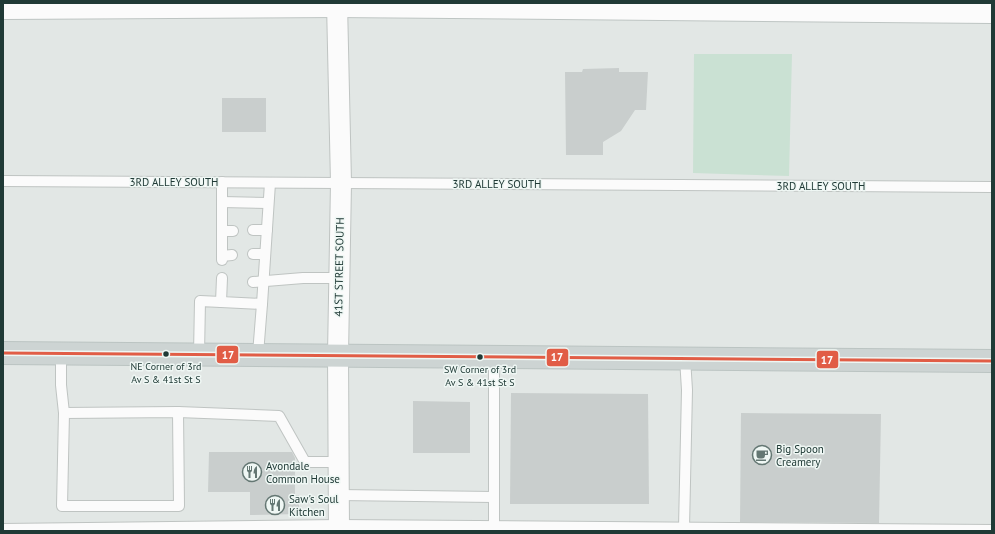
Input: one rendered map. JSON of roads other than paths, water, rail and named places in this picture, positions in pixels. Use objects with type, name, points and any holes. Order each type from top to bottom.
[{"type":"main road","points":[[3,353],[992,361]]},
{"type":"street","points":[[3,8],[337,4],[992,12]]},
{"type":"street","name":"41ST STREET SOUTH","points":[[337,4],[341,183],[338,355],[339,528]]},
{"type":"lane","name":"3RD ALLEY SOUTH","points":[[3,181],[992,187]]},
{"type":"lane","points":[[222,182],[222,231],[226,257]]},
{"type":"lane","points":[[258,354],[270,183]]},
{"type":"lane","points":[[222,202],[268,203]]},
{"type":"lane","points":[[254,230],[266,230]]},
{"type":"lane","points":[[222,231],[233,231]]},
{"type":"lane","points":[[253,254],[265,254]]},
{"type":"lane","points":[[253,282],[303,278],[339,278]]},
{"type":"lane","points":[[221,302],[225,281]]},
{"type":"lane","points":[[199,354],[200,301],[262,304]]},
{"type":"lane","points":[[61,353],[61,384],[64,413],[62,506],[179,506],[178,412]]},
{"type":"lane","points":[[494,356],[494,529]]},
{"type":"lane","points":[[684,528],[687,390],[686,358]]},
{"type":"lane","points":[[64,413],[178,412],[279,416],[306,462],[339,462]]},
{"type":"lane","points":[[339,495],[493,497]]},
{"type":"lane","points":[[3,529],[684,528],[992,530]]},
{"type":"place","name":"NE Corner of 3rd Av S & 41st St S","points":[[166,354]]},
{"type":"place","name":"SW Corner of 3rd Av S & 41st St S","points":[[480,357]]},
{"type":"place","name":"Big Spoon Creamery","points":[[762,455]]},
{"type":"place","name":"Avondale Common House","points":[[252,472]]},
{"type":"place","name":"Saw's Soul Kitchen","points":[[275,505]]}]
